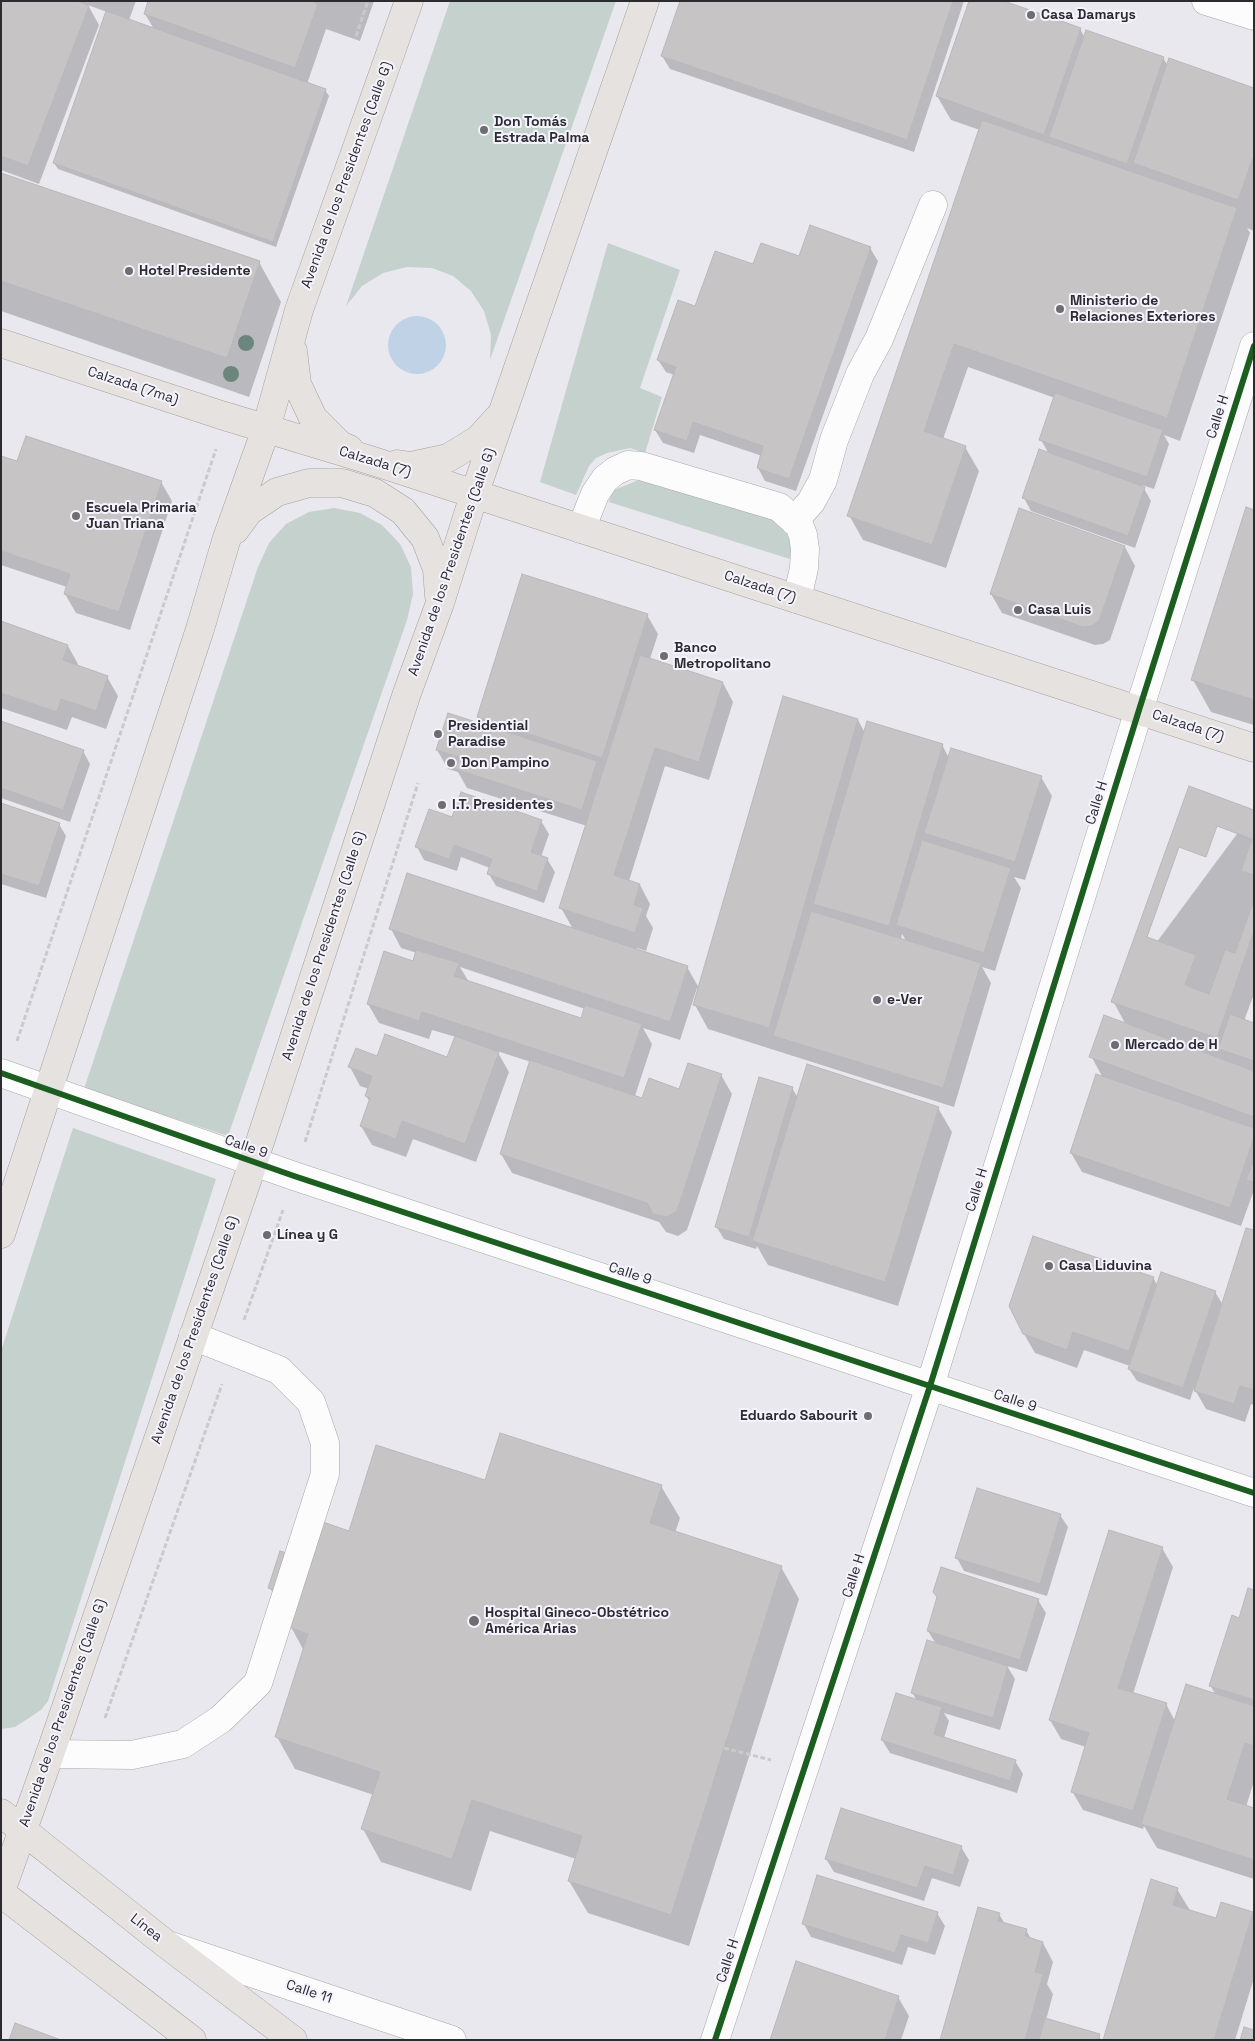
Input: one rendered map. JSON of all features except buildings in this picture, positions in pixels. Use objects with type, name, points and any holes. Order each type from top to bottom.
[{"type":"main road","name":"Avenida de los Presidentes (Calle G)","points":[[1,1234],[200,629],[226,541],[266,429],[299,310],[409,1]]},
{"type":"main road","name":"Avenida de los Presidentes (Calle G)","points":[[1,1892],[253,1162],[407,693],[440,604],[474,494],[645,1]]},
{"type":"main road","points":[[299,310],[292,347],[297,384],[313,418],[340,445],[373,461],[411,466],[448,458],[480,439],[504,411]]},
{"type":"main road","name":"Calzada (7ma)","points":[[1,343],[266,429]]},
{"type":"main road","name":"Calzada (7)","points":[[266,429],[373,461],[1254,748]]},
{"type":"main road","points":[[226,541],[249,511],[277,492],[309,483],[342,483],[350,485],[375,493],[403,511],[424,538],[437,569],[440,604]]},
{"type":"main road","name":"Línea","points":[[1,1814],[166,1944],[293,2040]]},
{"type":"main road","points":[[1,1892],[192,2040]]},
{"type":"street","points":[[1206,1],[1254,16]]},
{"type":"street","points":[[794,521],[811,502],[823,480],[834,440],[860,374],[879,339],[933,205]]},
{"type":"street","name":"Calle H","points":[[715,2040],[930,1386],[1139,710],[1254,346]]},
{"type":"street","points":[[581,529],[594,494],[605,479],[615,470],[628,466],[641,466],[779,507],[799,526],[805,549],[804,568],[797,599]]},
{"type":"street","name":"Calle 9","points":[[4,1074],[253,1162],[1254,1493]]},
{"type":"street","points":[[50,1754],[132,1755],[183,1744],[221,1719],[258,1683],[325,1474],[325,1443],[312,1402],[278,1370],[193,1336]]},
{"type":"street","name":"Calle 11","points":[[166,1944],[452,2040]]},
{"type":"path","points":[[355,39],[368,1]]},
{"type":"path","points":[[4,1074],[227,417]]},
{"type":"path","points":[[724,1748],[804,1769]]},
{"type":"shaded area","points":[[450,1],[616,1],[490,360],[491,335],[484,311],[471,291],[453,276],[432,268],[407,267],[383,273],[362,286],[346,306]]},
{"type":"shaded area","points":[[608,243],[680,270],[640,388],[662,397],[645,453],[630,448],[607,453],[596,458],[589,466],[576,495],[540,482]]},
{"type":"shaded area","points":[[639,480],[761,515],[779,523],[785,530],[793,548],[793,560],[609,502],[614,490]]},
{"type":"shaded area","points":[[334,508],[360,513],[382,525],[400,544],[411,567],[413,594],[407,620],[228,1136],[84,1089],[258,567],[269,543],[286,524],[309,512]]},
{"type":"shaded area","points":[[73,1128],[216,1179],[48,1701],[41,1710],[15,1727],[1,1729],[1,1351]]},
{"type":"water","points":[[411,316],[423,316],[433,320],[442,329],[446,351],[438,366],[423,374],[411,374],[401,370],[392,361],[388,351],[388,339],[392,329],[401,320]]},
{"type":"cycle path","points":[[715,2040],[930,1386],[1139,710],[1254,346]]},
{"type":"cycle path","points":[[1,1073],[294,1176],[1254,1493]]},
{"type":"place","name":"Casa Damarys","points":[[1031,15]]},
{"type":"place","name":"Don Tomás Estrada Palma","points":[[484,130]]},
{"type":"place","name":"Hotel Presidente","points":[[129,271]]},
{"type":"place","name":"Ministerio de Relaciones Exteriores","points":[[1060,309]]},
{"type":"place","name":"Escuela Primaria Juan Triana","points":[[76,516]]},
{"type":"place","name":"Casa Luis","points":[[1018,610]]},
{"type":"place","name":"Banco Metropolitano","points":[[664,656]]},
{"type":"place","name":"Presidential Paradise","points":[[438,734]]},
{"type":"place","name":"Don Pampino","points":[[451,763]]},
{"type":"place","name":"I.T. Presidentes","points":[[442,805]]},
{"type":"place","name":"e-Ver","points":[[877,1000]]},
{"type":"place","name":"Mercado de H","points":[[1115,1045]]},
{"type":"place","name":"Línea y G","points":[[267,1235]]},
{"type":"place","name":"Casa Liduvina","points":[[1049,1266]]},
{"type":"place","name":"Eduardo Sabourit","points":[[868,1416]]},
{"type":"place","name":"Hospital Gineco-Obstétrico América Arias","points":[[474,1621]]}]
